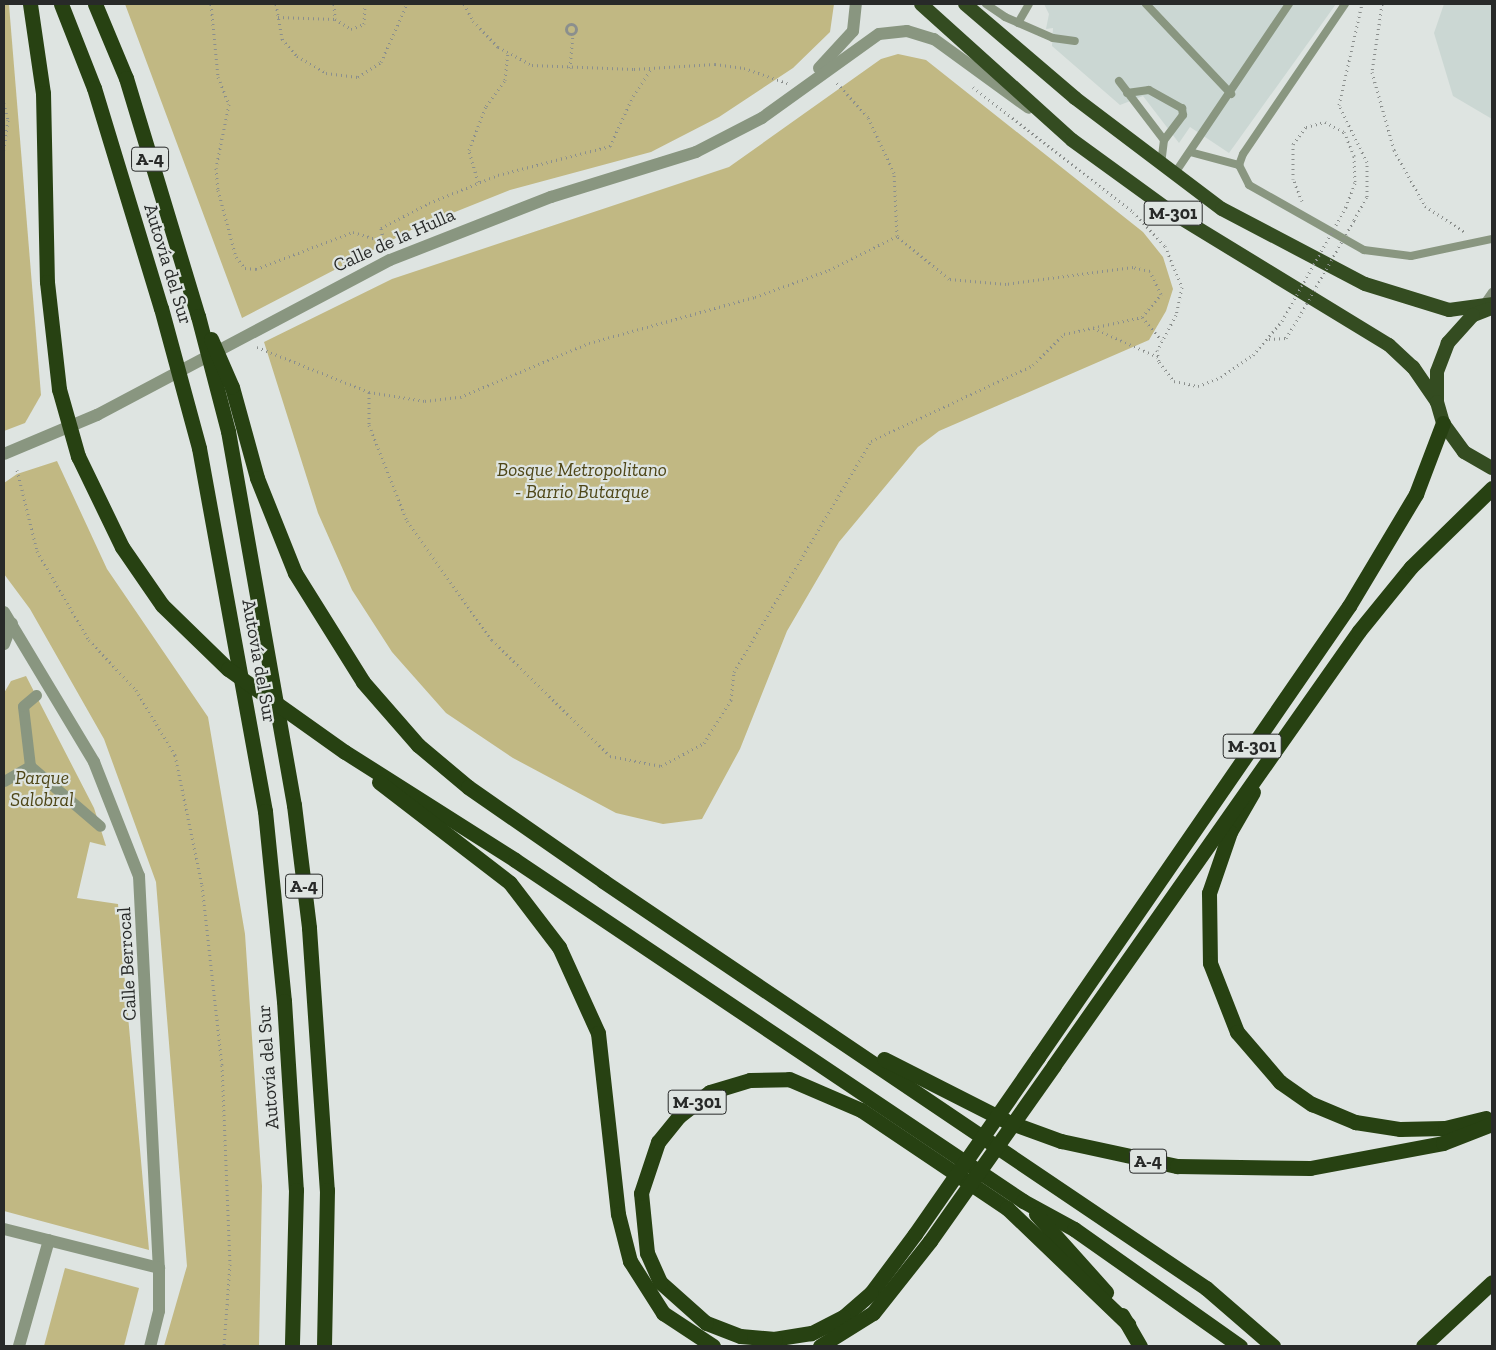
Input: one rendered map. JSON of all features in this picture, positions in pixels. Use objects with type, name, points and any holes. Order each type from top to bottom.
[{"type":"highway","points":[[30,4],[43,93],[48,282],[59,390],[78,456],[122,547],[162,605],[228,669],[360,763],[515,860],[1023,1201],[1074,1229],[1240,1346]]},
{"type":"highway","name":"Autovía del Sur","points":[[60,4],[94,88],[161,308],[199,448],[265,811],[284,1001],[296,1190],[292,1346]]},
{"type":"highway","name":"Autovía del Sur","points":[[95,4],[126,78],[198,316],[228,431],[294,805],[308,928],[326,1190],[324,1346]]},
{"type":"highway","name":"M-301","points":[[921,4],[1072,140],[1171,212],[1389,345],[1413,367],[1436,402],[1443,423],[1464,452],[1492,468]]},
{"type":"highway","name":"M-301","points":[[965,4],[1075,98],[1222,209],[1365,284],[1449,310],[1489,306]]},
{"type":"highway","name":"M-301","points":[[1436,402],[1437,372],[1448,343],[1473,315],[1489,306]]},
{"type":"highway","name":"A-4","points":[[198,316],[224,366],[275,527],[312,604],[363,682],[418,745],[468,788],[579,865],[825,1028],[1006,1121],[1062,1141],[1176,1166],[1253,1170],[1319,1166],[1443,1143],[1492,1124]]},
{"type":"highway","name":"M-301","points":[[1128,1324],[1007,1208],[861,1110],[788,1079],[750,1080],[710,1092],[679,1116],[658,1142],[641,1193],[646,1253],[660,1282],[706,1323],[740,1336],[775,1339],[811,1333],[843,1317],[871,1293],[915,1234],[1038,1057],[1349,606],[1416,494],[1443,423]]},
{"type":"highway","name":"M-301","points":[[820,1346],[873,1313],[930,1241],[1283,738],[1411,567],[1492,488]]},
{"type":"highway","name":"M-301","points":[[1283,738],[1230,832],[1209,893],[1210,963],[1238,1032],[1280,1082],[1312,1104],[1355,1122],[1400,1130],[1444,1128],[1492,1115]]},
{"type":"highway","points":[[360,763],[392,796],[510,883],[559,947],[598,1033],[618,1214],[630,1261],[663,1314],[713,1346]]},
{"type":"highway","points":[[825,1028],[1206,1288],[1274,1346]]},
{"type":"highway","points":[[1023,1201],[1090,1270],[1128,1324],[1140,1346]]},
{"type":"highway","points":[[1423,1346],[1492,1282]]},
{"type":"street","points":[[803,87],[853,31],[856,4]]},
{"type":"street","points":[[803,87],[879,34],[907,31],[934,39],[1072,140]]},
{"type":"street","name":"Calle de la Hulla","points":[[6,455],[97,415],[390,260],[542,200],[696,152],[762,118],[803,87]]},
{"type":"street","points":[[4,644],[8,618]]},
{"type":"street","name":"Calle Berrocal","points":[[8,618],[94,762],[139,876],[160,1268],[160,1311],[150,1346]]},
{"type":"street","points":[[36,695],[23,706],[30,766],[100,826]]},
{"type":"street","points":[[4,781],[30,766]]},
{"type":"street","points":[[4,1230],[160,1268]]},
{"type":"street","points":[[19,1346],[49,1240]]},
{"type":"lane","points":[[986,4],[1018,23],[1053,38],[1075,41]]},
{"type":"lane","points":[[1018,23],[1029,4]]},
{"type":"lane","points":[[1146,4],[1232,94]]},
{"type":"lane","points":[[1175,173],[1232,94],[1289,4]]},
{"type":"lane","points":[[1344,4],[1243,154],[1240,165],[1249,184],[1364,250],[1411,256],[1492,239]]},
{"type":"lane","points":[[1119,81],[1164,140]]},
{"type":"lane","points":[[1127,93],[1148,90],[1182,108],[1183,116],[1164,140],[1161,163]]},
{"type":"lane","points":[[1190,152],[1240,165]]},
{"type":"lane","points":[[1489,306],[1492,292]]},
{"type":"path","points":[[211,4],[218,77],[229,104],[216,168],[218,190],[236,256],[245,268],[256,269],[353,232],[382,241]]},
{"type":"path","points":[[276,4],[282,39],[297,56],[326,73],[358,77],[381,62],[407,4]]},
{"type":"path","points":[[334,4],[335,19]]},
{"type":"path","points":[[278,17],[335,19],[350,29],[364,24],[364,4]]},
{"type":"path","points":[[464,4],[473,21],[508,52],[532,65],[570,68],[652,68],[716,64],[803,87]]},
{"type":"path","points":[[1268,339],[1286,338],[1367,197],[1366,162],[1339,105],[1362,4]]},
{"type":"path","points":[[1382,4],[1372,72],[1394,150],[1425,206],[1466,232]]},
{"type":"path","points":[[570,68],[572,34]]},
{"type":"path","points":[[478,182],[469,150],[486,106],[505,80],[508,52]]},
{"type":"path","points":[[390,260],[382,241],[381,228],[396,218],[478,182],[610,146],[633,96],[652,68]]},
{"type":"path","points":[[369,392],[369,425],[407,521],[492,640],[610,756],[661,766],[704,743],[731,700],[734,672],[871,441],[1034,365],[1064,334],[1142,317],[1161,294],[1150,271],[1134,267],[1006,284],[948,279],[897,236],[894,173],[868,118],[826,70]]},
{"type":"path","points":[[829,88],[842,77]]},
{"type":"path","points":[[970,85],[1154,230],[1171,255],[1182,287],[1176,315],[1161,340],[1158,357]]},
{"type":"path","points":[[4,103],[8,120],[4,150]]},
{"type":"path","points":[[1092,328],[1158,357],[1174,381],[1198,386],[1238,367],[1268,339],[1282,321],[1346,207],[1355,183],[1354,156],[1344,132],[1325,122],[1300,132],[1292,151],[1293,179],[1308,206]]},
{"type":"path","points":[[1333,223],[1356,235]]},
{"type":"path","points":[[1458,235],[1472,230]]},
{"type":"path","points":[[238,339],[369,392],[426,401],[460,397],[589,344],[755,297],[829,270],[897,236]]},
{"type":"path","points":[[1142,317],[1161,340]]},
{"type":"path","points":[[17,470],[37,552],[89,640],[136,690],[175,755],[202,885],[222,1065],[230,1264],[224,1346]]},
{"type":"shaded area","points":[[1044,4],[1336,4],[1229,153],[1190,127],[1179,143],[1143,96],[1120,105],[1052,46],[1053,28],[1046,29],[1049,14]]},
{"type":"shaded area","points":[[1444,4],[1492,4],[1492,119],[1453,96],[1434,33]]},
{"type":"green space","points":[[4,4],[9,5],[41,395],[25,423],[4,431]]},
{"type":"green space","points":[[125,4],[834,4],[830,32],[793,68],[719,117],[651,152],[510,190],[415,228],[242,318]]},
{"type":"green space","name":"Bosque Metropolitano - Barrio Butarque","points":[[898,54],[926,60],[1143,232],[1163,257],[1173,289],[1166,311],[1149,340],[939,431],[918,447],[839,542],[787,631],[740,749],[702,819],[663,824],[616,813],[513,758],[446,713],[392,652],[352,590],[318,513],[264,342],[392,279],[729,167],[881,59]]},
{"type":"green space","points":[[57,461],[107,569],[208,717],[245,934],[262,1186],[259,1346],[164,1346],[187,1266],[156,882],[104,739],[30,609],[4,574],[4,483],[17,474]]},
{"type":"green space","name":"Parque Salobral","points":[[26,676],[94,808],[106,846],[90,842],[77,898],[118,904],[149,1250],[4,1211],[4,693],[11,681]]},
{"type":"green space","points":[[65,1268],[139,1288],[124,1346],[44,1346]]}]
